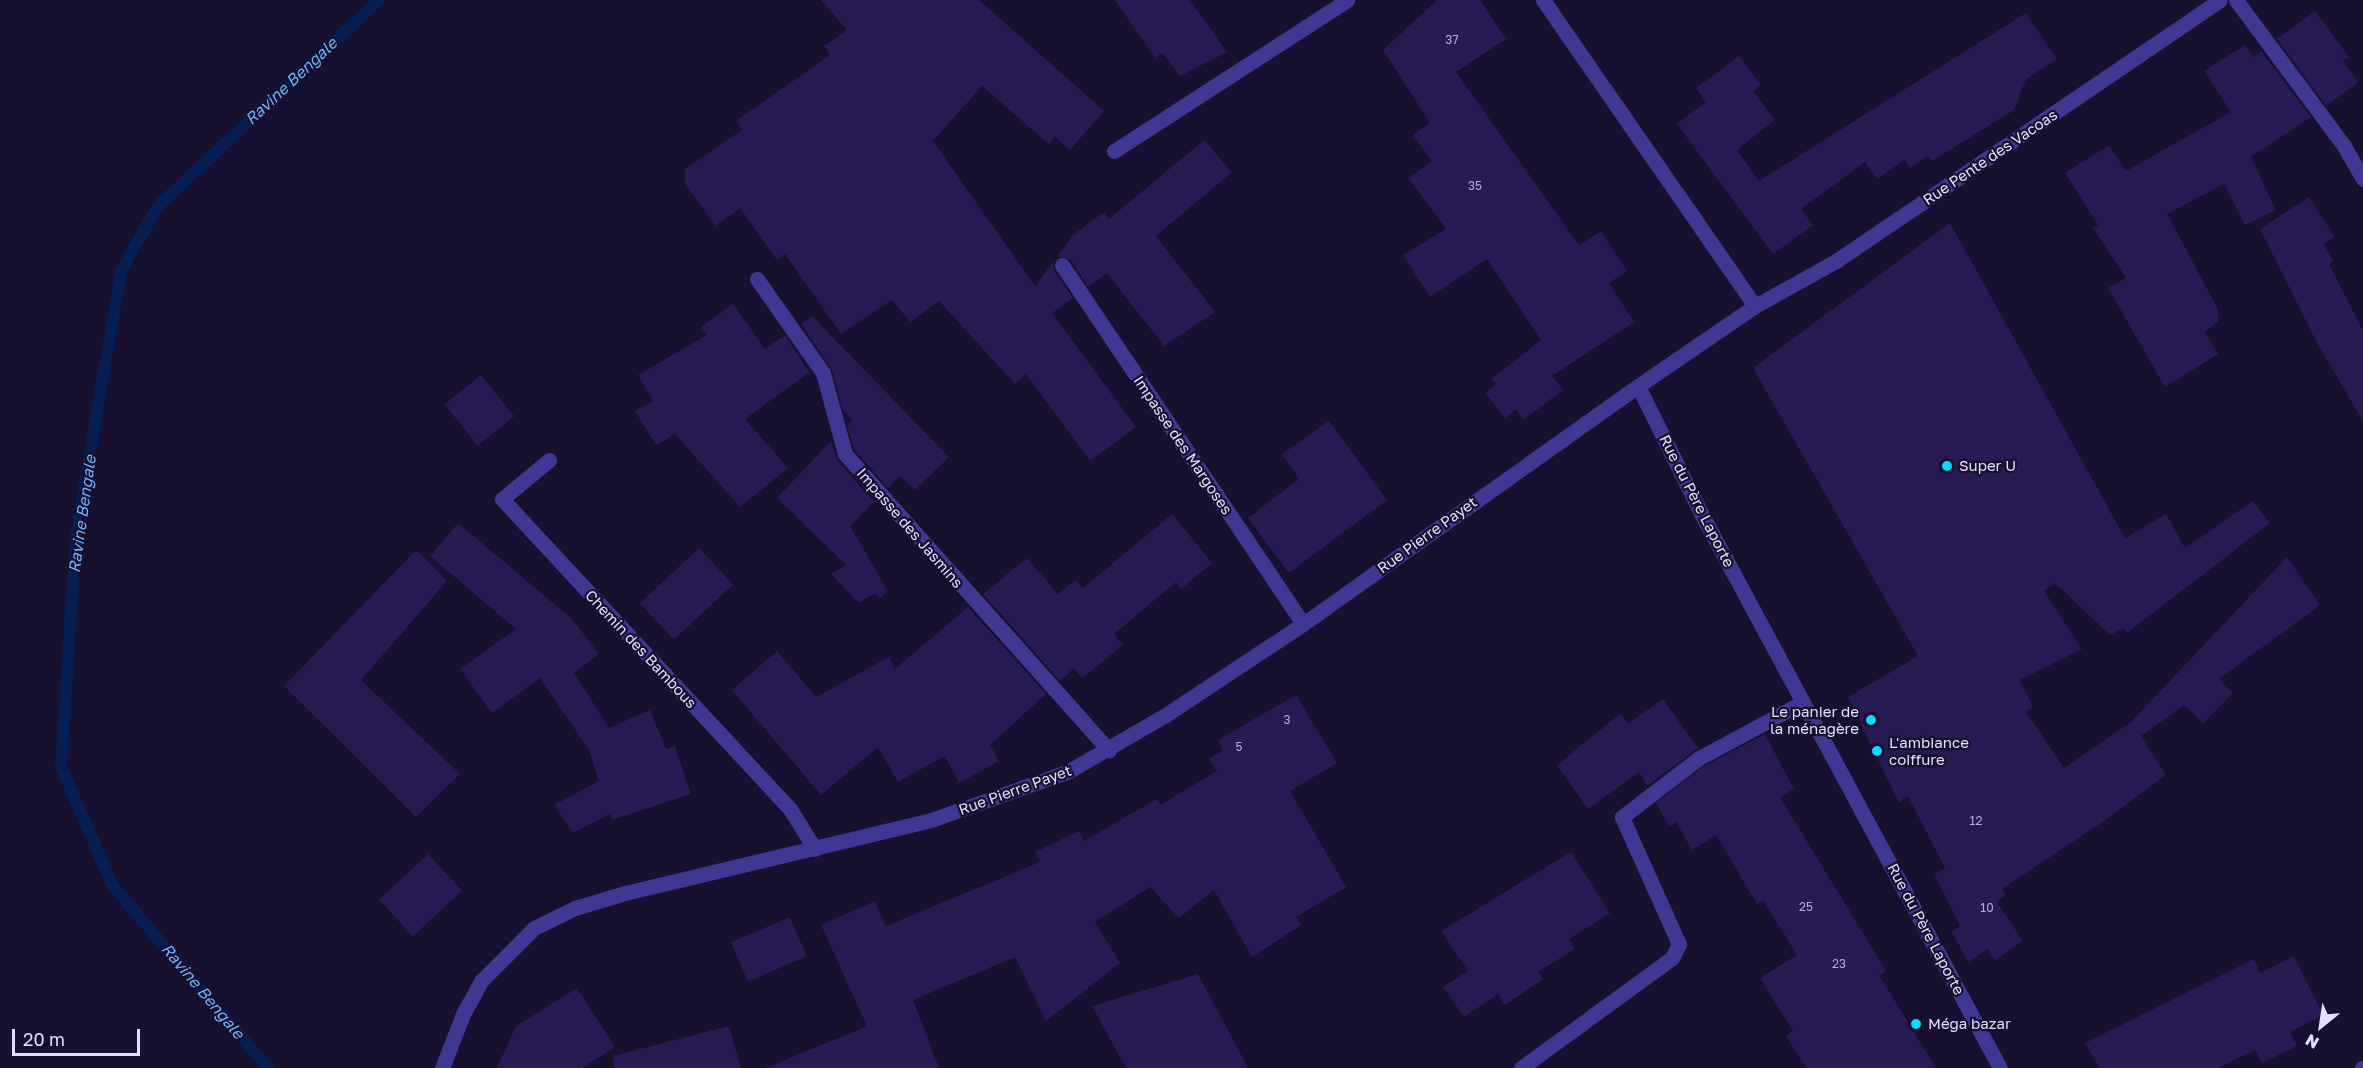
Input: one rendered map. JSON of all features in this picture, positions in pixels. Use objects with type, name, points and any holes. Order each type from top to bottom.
[{"type":"street","points":[[1114,151],[1347,0]]},
{"type":"street","points":[[1543,0],[1755,306],[1638,386]]},
{"type":"street","name":"Rue Pente des Vacoas","points":[[1755,306],[1836,261],[2220,0]]},
{"type":"street","points":[[2236,0],[2344,146],[2363,179]]},
{"type":"street","name":"Impasse des Margoses","points":[[1062,265],[1303,624]]},
{"type":"street","name":"Impasse des Jasmins","points":[[757,279],[823,373],[844,454],[1109,750]]},
{"type":"street","name":"Rue Pierre Payet","points":[[442,1068],[463,1014],[482,980],[534,928],[575,908],[625,893],[815,849],[1016,793],[1109,750],[1303,624],[1638,386]]},
{"type":"street","name":"Rue du Père Laporte","points":[[1638,386],[1702,515],[2000,1068]]},
{"type":"street","name":"Chemin des Bambous","points":[[549,460],[502,499],[790,809],[815,849]]},
{"type":"street","points":[[1521,1068],[1672,958],[1679,944],[1622,817],[1699,758],[1803,702]]},
{"type":"building","points":[[821,0],[979,0],[1104,111],[1070,150],[1055,137],[1049,144],[982,86],[933,141],[1035,286],[1053,262],[1054,270],[1073,298],[1052,313],[1136,427],[1090,461],[1026,374],[1015,384],[939,301],[910,322],[892,300],[841,334],[785,254],[777,260],[740,208],[715,226],[685,183],[685,169],[742,130],[736,121],[830,55],[824,46],[847,30]]},
{"type":"building","points":[[1115,0],[1190,0],[1227,52],[1180,76],[1163,53],[1155,58]]},
{"type":"building","points":[[1437,0],[1480,0],[1506,39],[1456,72],[1579,245],[1601,231],[1627,271],[1609,283],[1634,322],[1552,376],[1563,390],[1523,420],[1516,409],[1505,418],[1485,393],[1496,384],[1492,378],[1541,340],[1487,259],[1430,297],[1403,255],[1446,229],[1408,178],[1432,161],[1413,135],[1430,123],[1383,50]]},
{"type":"building","points":[[2315,11],[2349,57],[2343,61],[2358,82],[2326,106],[2277,39]]},
{"type":"building","points":[[2026,13],[2057,59],[2026,79],[2014,110],[1932,161],[1928,156],[1910,168],[1904,160],[1877,179],[1865,162],[1801,209],[1813,225],[1773,254],[1677,124],[1706,102],[1696,88],[1739,56],[1761,85],[1753,91],[1775,120],[1737,150],[1759,181]]},
{"type":"building","points":[[2245,45],[2253,57],[2261,51],[2311,117],[2251,157],[2276,210],[2245,225],[2224,184],[2167,214],[2218,309],[2218,321],[2205,332],[2218,354],[2165,387],[2108,288],[2126,278],[2093,228],[2098,225],[2065,173],[2109,145],[2126,171],[2231,112],[2204,71]]},
{"type":"building","points":[[1204,140],[1232,172],[1156,236],[1215,312],[1164,346],[1107,273],[1088,287],[1070,259],[1057,257],[1073,235],[1104,212],[1109,219]]},
{"type":"building","points":[[2309,197],[2335,237],[2324,244],[2333,261],[2329,264],[2363,331],[2363,421],[2318,345],[2260,229]]},
{"type":"building","points":[[1950,223],[2125,538],[2166,514],[2185,548],[2253,501],[2270,523],[2127,633],[2123,628],[2110,635],[2055,583],[2044,591],[2082,649],[2020,680],[2033,707],[2026,712],[2064,768],[2131,722],[2287,557],[2320,605],[2219,679],[2233,693],[2203,723],[2184,705],[2141,736],[2139,733],[2166,775],[2101,823],[2002,889],[2006,895],[1997,902],[2023,941],[1995,960],[1988,949],[1968,962],[1952,932],[1960,926],[1934,874],[1945,868],[1908,796],[1899,803],[1848,697],[1918,656],[1753,368]]},
{"type":"building","points":[[733,304],[765,349],[785,335],[815,381],[808,373],[745,419],[788,468],[740,507],[675,434],[656,445],[635,411],[653,401],[638,375],[707,335],[701,327]]},
{"type":"building","points":[[812,316],[949,457],[915,490],[900,476],[888,488],[854,449],[847,425],[852,420],[843,411],[832,370],[801,324]]},
{"type":"building","points":[[481,375],[514,416],[478,446],[444,405]]},
{"type":"building","points":[[1329,421],[1387,500],[1289,573],[1248,518],[1299,479],[1282,454]]},
{"type":"building","points":[[831,441],[837,460],[874,502],[850,526],[888,591],[880,598],[875,593],[859,603],[831,574],[846,565],[777,498]]},
{"type":"building","points":[[1172,514],[1212,563],[1181,589],[1176,582],[1114,634],[1123,645],[1082,678],[1074,668],[1060,681],[983,594],[1027,558],[1058,594],[1076,580],[1083,588]]},
{"type":"building","points":[[458,523],[572,619],[599,654],[574,673],[609,728],[650,710],[666,749],[675,746],[691,794],[612,820],[610,814],[573,833],[554,805],[599,781],[589,750],[540,678],[492,713],[460,669],[516,629],[430,556]]},
{"type":"building","points":[[699,548],[733,585],[674,640],[640,603]]},
{"type":"building","points":[[416,550],[447,581],[361,680],[460,774],[416,817],[284,686]]},
{"type":"building","points":[[968,607],[1046,694],[990,745],[999,761],[959,783],[945,756],[898,782],[878,747],[821,795],[732,690],[777,651],[816,697],[889,657],[895,669]]},
{"type":"building","points":[[1296,695],[1337,763],[1290,791],[1346,887],[1296,917],[1301,925],[1252,957],[1214,890],[1179,918],[1150,887],[1095,922],[1120,963],[1046,1021],[1015,957],[913,1000],[939,1068],[766,1068],[867,1026],[821,925],[875,901],[886,926],[1040,862],[1035,852],[1079,831],[1084,841],[1157,799],[1160,805],[1217,771],[1209,759],[1223,750],[1218,740]]},
{"type":"building","points":[[1663,699],[1698,748],[1647,786],[1639,772],[1588,809],[1557,765],[1621,713],[1628,724]]},
{"type":"building","points":[[1765,734],[1794,789],[1780,797],[1886,971],[1879,975],[1936,1068],[1806,1068],[1786,1036],[1793,1031],[1760,978],[1797,955],[1763,900],[1757,904],[1716,835],[1692,850],[1676,822],[1669,826],[1656,803],[1704,766]]},
{"type":"building","points":[[1571,852],[1610,913],[1569,939],[1575,949],[1538,972],[1543,979],[1505,1005],[1498,994],[1464,1017],[1443,987],[1468,971],[1441,931]]},
{"type":"building","points":[[428,854],[462,891],[413,936],[379,900]]},
{"type":"building","points":[[790,917],[807,957],[748,982],[731,942]]},
{"type":"building","points":[[2294,956],[2323,1015],[2290,1032],[2297,1046],[2262,1063],[2255,1050],[2218,1068],[2099,1068],[2085,1043],[2254,959],[2260,973]]},
{"type":"building","points":[[1198,974],[1248,1068],[1126,1068],[1092,1006]]},
{"type":"building","points":[[577,988],[615,1047],[582,1068],[497,1068],[516,1026]]},
{"type":"building","points":[[729,1026],[741,1068],[614,1068],[613,1056]]},
{"type":"waterway","name":"Ravine Bengale","points":[[268,1068],[113,886],[61,767],[76,537],[121,271],[158,206],[379,0]]},
{"type":"place","name":"Super U","points":[[1947,466]]},
{"type":"place","name":"Le panier de la ménagère","points":[[1871,720]]},
{"type":"place","name":"L'ambiance coiffure","points":[[1877,751]]},
{"type":"place","name":"Méga bazar","points":[[1916,1024]]}]
